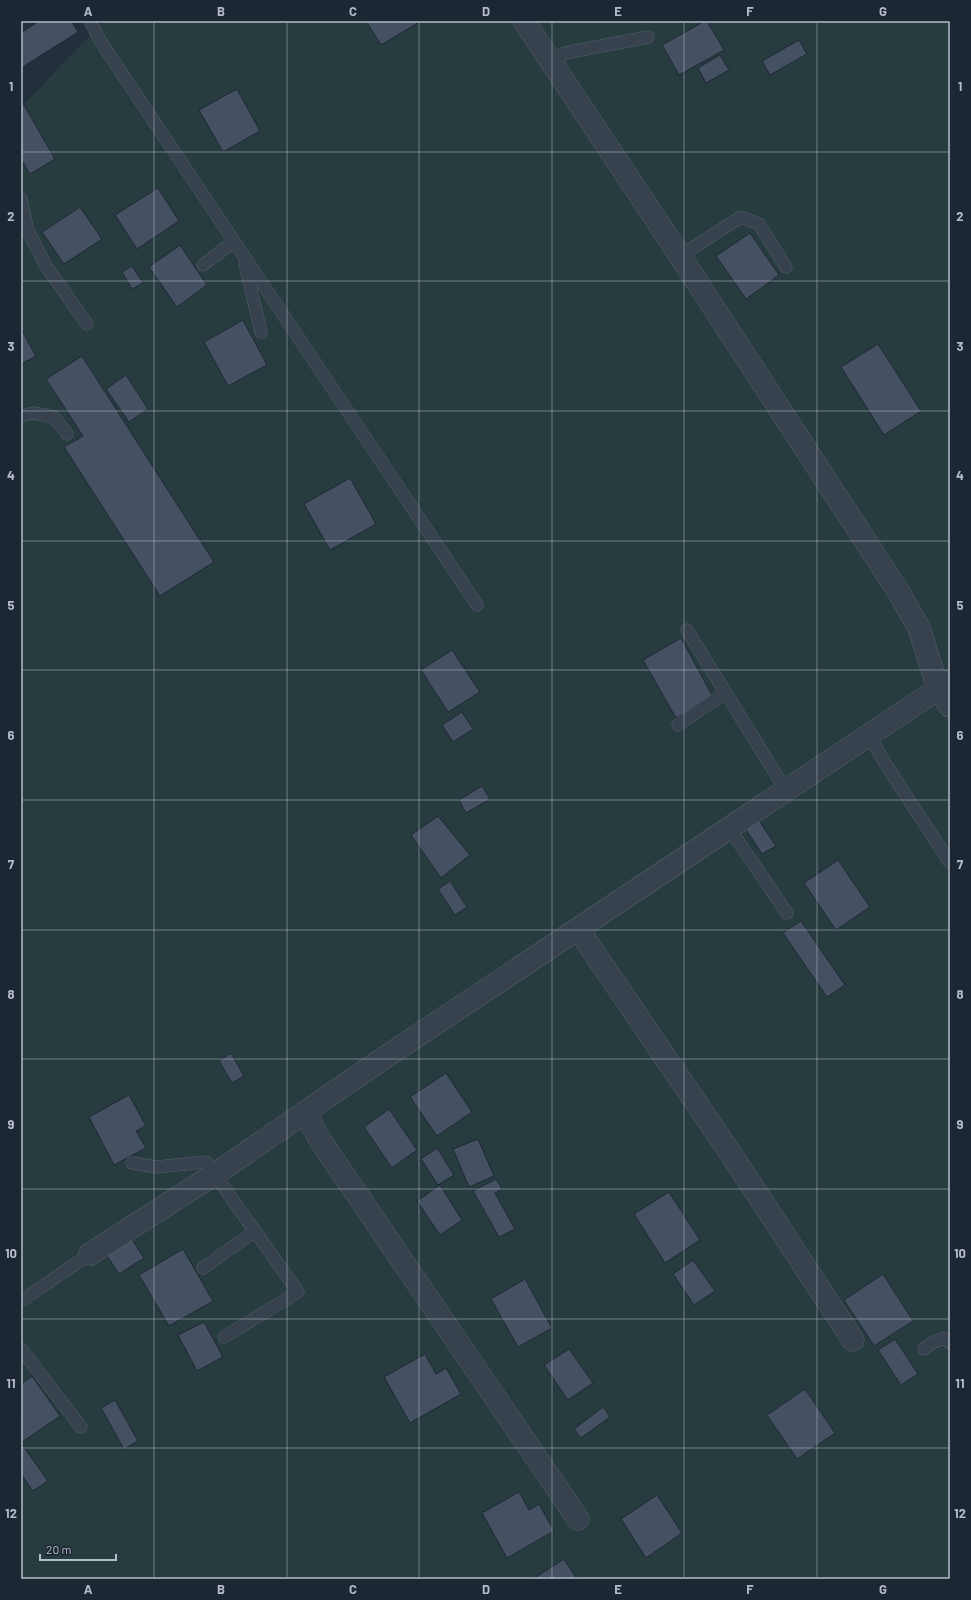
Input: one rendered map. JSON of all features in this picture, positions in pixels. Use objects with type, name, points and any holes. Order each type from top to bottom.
[{"type":"street","points":[[524,21],[680,256],[898,591],[920,628],[944,684],[950,706]]},
{"type":"street","points":[[90,1254],[215,1174],[381,1060],[944,684]]},
{"type":"street","points":[[578,929],[731,1154],[853,1340]]},
{"type":"street","points":[[305,1112],[318,1137],[578,1519]]},
{"type":"lane","points":[[90,21],[101,42],[233,242],[477,605]]},
{"type":"lane","points":[[551,61],[565,54],[648,37]]},
{"type":"lane","points":[[21,199],[28,231],[46,266],[87,324]]},
{"type":"lane","points":[[680,256],[742,217],[759,224],[786,267]]},
{"type":"lane","points":[[203,265],[233,242]]},
{"type":"lane","points":[[243,257],[261,332]]},
{"type":"lane","points":[[21,416],[33,413],[54,417],[67,434]]},
{"type":"lane","points":[[687,630],[777,776],[787,789]]},
{"type":"lane","points":[[678,724],[725,693]]},
{"type":"lane","points":[[866,736],[874,744],[950,863]]},
{"type":"lane","points":[[729,828],[787,913]]},
{"type":"lane","points":[[132,1163],[156,1168],[206,1162],[298,1292],[224,1337]]},
{"type":"lane","points":[[203,1268],[255,1231]]},
{"type":"lane","points":[[21,1301],[90,1254]]},
{"type":"lane","points":[[924,1349],[932,1343],[944,1338],[950,1343]]},
{"type":"lane","points":[[21,1349],[80,1427]]},
{"type":"green space","points":[[104,21],[950,21],[950,1579],[21,1579],[21,107]]},
{"type":"building","points":[[39,21],[71,21],[78,32],[21,68],[21,33]]},
{"type":"building","points":[[366,21],[421,21],[381,45]]},
{"type":"building","points":[[707,21],[724,50],[679,75],[662,45]]},
{"type":"building","points":[[799,40],[807,54],[770,75],[762,61]]},
{"type":"building","points":[[720,55],[729,70],[706,83],[698,68]]},
{"type":"building","points":[[237,89],[260,131],[223,152],[199,110]]},
{"type":"building","points":[[21,100],[55,159],[30,174],[21,159]]},
{"type":"building","points":[[158,188],[179,221],[137,249],[115,215]]},
{"type":"building","points":[[80,207],[102,239],[64,264],[42,232]]},
{"type":"building","points":[[750,233],[779,275],[746,299],[716,256]]},
{"type":"building","points":[[180,245],[207,285],[177,307],[149,267]]},
{"type":"building","points":[[132,266],[143,283],[132,289],[122,272]]},
{"type":"building","points":[[243,320],[267,365],[228,386],[204,342]]},
{"type":"building","points":[[21,329],[36,356],[21,364]]},
{"type":"building","points":[[878,344],[921,411],[884,435],[841,367]]},
{"type":"building","points":[[82,356],[214,562],[160,596],[64,447],[83,436],[46,379]]},
{"type":"building","points":[[126,375],[148,409],[129,422],[106,389]]},
{"type":"building","points":[[350,478],[376,524],[330,550],[304,504]]},
{"type":"building","points":[[681,638],[713,697],[676,718],[643,660]]},
{"type":"building","points":[[452,650],[480,692],[448,712],[421,670]]},
{"type":"building","points":[[462,712],[473,729],[453,742],[442,725]]},
{"type":"building","points":[[482,786],[490,799],[466,813],[459,800]]},
{"type":"building","points":[[438,816],[470,855],[441,878],[411,835]]},
{"type":"building","points":[[756,816],[776,846],[762,854],[743,825]]},
{"type":"building","points":[[838,860],[870,907],[836,930],[804,883]]},
{"type":"building","points":[[450,881],[467,907],[455,915],[438,889]]},
{"type":"building","points":[[801,921],[845,985],[827,997],[783,933]]},
{"type":"building","points":[[231,1053],[244,1076],[232,1083],[219,1061]]},
{"type":"building","points":[[446,1073],[472,1112],[437,1136],[410,1097]]},
{"type":"building","points":[[129,1095],[146,1126],[136,1131],[146,1148],[114,1165],[89,1117]]},
{"type":"building","points":[[389,1109],[417,1150],[392,1168],[364,1127]]},
{"type":"building","points":[[478,1139],[494,1176],[469,1187],[453,1149]]},
{"type":"building","points":[[437,1148],[454,1175],[438,1185],[421,1159]]},
{"type":"building","points":[[496,1179],[502,1189],[495,1193],[515,1229],[499,1237],[473,1191]]},
{"type":"building","points":[[440,1185],[462,1220],[440,1235],[417,1201]]},
{"type":"building","points":[[669,1192],[700,1240],[665,1263],[634,1214]]},
{"type":"building","points":[[129,1235],[144,1258],[119,1274],[104,1251]]},
{"type":"building","points":[[183,1249],[213,1301],[169,1326],[139,1275]]},
{"type":"building","points":[[693,1260],[715,1291],[694,1305],[673,1274]]},
{"type":"building","points":[[883,1274],[913,1321],[874,1346],[844,1300]]},
{"type":"building","points":[[525,1279],[552,1328],[518,1347],[491,1299]]},
{"type":"building","points":[[204,1322],[223,1357],[197,1371],[178,1335]]},
{"type":"building","points":[[895,1339],[918,1374],[901,1385],[878,1350]]},
{"type":"building","points":[[569,1349],[593,1383],[568,1400],[544,1365]]},
{"type":"building","points":[[425,1354],[436,1374],[446,1368],[461,1394],[410,1423],[384,1377]]},
{"type":"building","points":[[32,1376],[60,1416],[22,1442],[21,1384]]},
{"type":"building","points":[[805,1389],[835,1433],[797,1459],[767,1415]]},
{"type":"building","points":[[115,1400],[138,1441],[124,1449],[101,1408]]},
{"type":"building","points":[[603,1407],[610,1417],[581,1438],[574,1429]]},
{"type":"building","points":[[23,1446],[48,1481],[33,1491],[21,1474],[21,1447]]},
{"type":"building","points":[[519,1492],[529,1510],[539,1504],[554,1531],[507,1558],[482,1513]]},
{"type":"building","points":[[657,1495],[682,1533],[646,1558],[621,1519]]},
{"type":"building","points":[[564,1559],[577,1579],[533,1579]]}]
